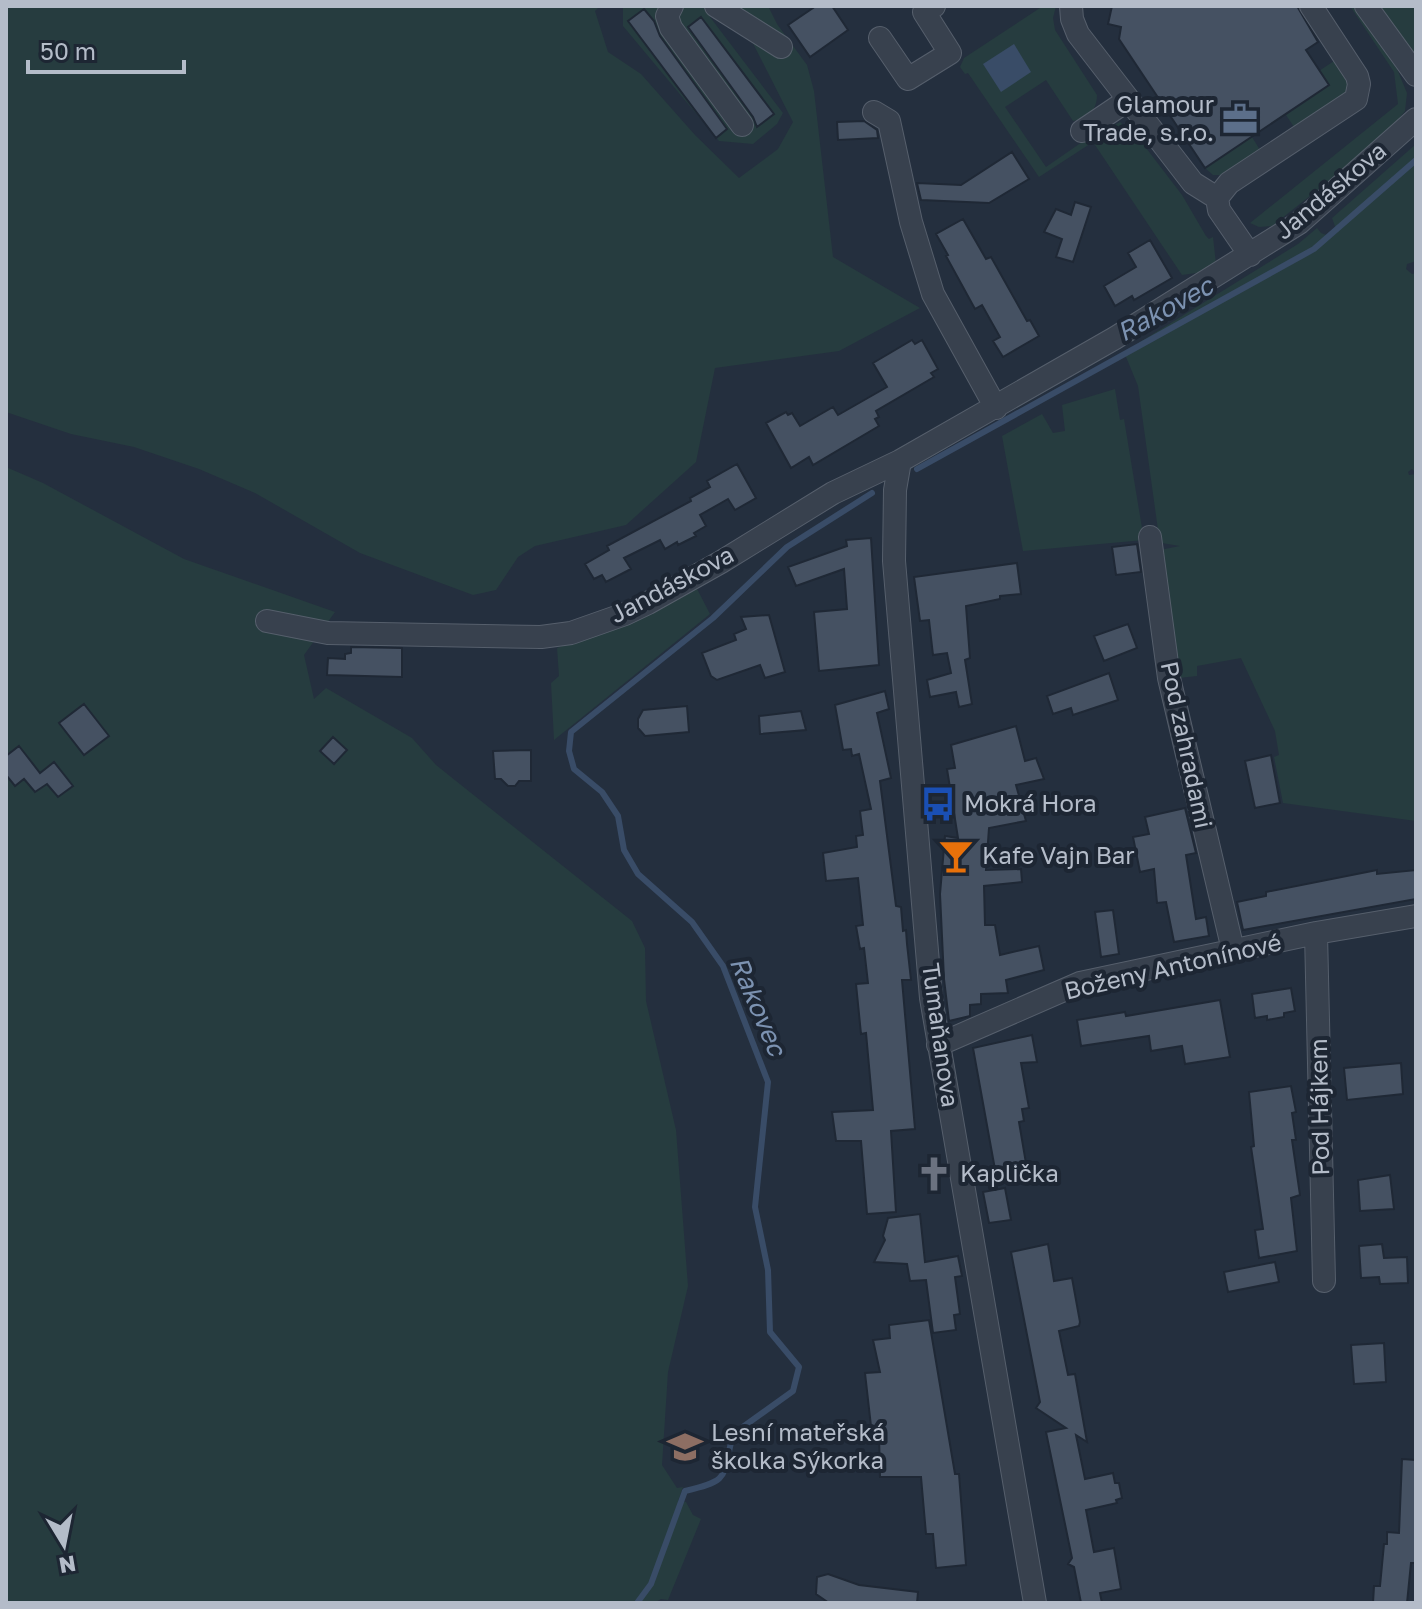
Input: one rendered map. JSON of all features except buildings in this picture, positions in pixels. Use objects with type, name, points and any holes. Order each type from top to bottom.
[{"type":"street","points":[[672,6],[667,16],[671,28],[742,125]]},
{"type":"street","points":[[716,6],[781,47]]},
{"type":"street","points":[[880,38],[908,79],[950,53],[924,12],[934,6]]},
{"type":"street","points":[[1071,6],[1078,34],[1128,100],[1193,183],[1217,198]]},
{"type":"street","points":[[1250,255],[1219,210],[1217,198],[1229,183],[1356,99],[1358,92],[1357,76],[1311,6]]},
{"type":"street","points":[[1366,6],[1416,75]]},
{"type":"street","points":[[1082,131],[1128,100]]},
{"type":"street","points":[[874,112],[889,121],[911,222],[933,294],[996,408]]},
{"type":"street","name":"Jandáskova","points":[[267,621],[328,633],[521,637],[571,633],[625,614],[721,562],[833,493],[900,461],[996,408],[1250,255],[1299,223],[1416,119]]},
{"type":"street","name":"Tumaňanova","points":[[900,461],[895,490],[894,561],[931,998],[1035,1603]]},
{"type":"street","name":"Pod zahradami","points":[[1150,537],[1169,678],[1233,950]]},
{"type":"street","name":"Boženy Antonínové","points":[[938,1045],[1080,983],[1316,933],[1416,916]]},
{"type":"street","name":"Pod Hájkem","points":[[1316,933],[1324,1281]]},
{"type":"green space","points":[[6,6],[600,6],[595,11],[608,52],[641,74],[695,135],[739,178],[778,149],[793,122],[734,6],[768,6],[777,24],[807,65],[814,91],[833,257],[920,308],[839,351],[715,368],[696,462],[626,525],[535,546],[518,557],[496,590],[473,595],[360,553],[255,493],[199,469],[134,447],[71,434],[6,412]]},
{"type":"green space","points":[[623,6],[705,6],[710,17],[783,113],[777,124],[753,144],[719,141],[623,26]]},
{"type":"green space","points":[[1043,6],[1056,6],[1053,18],[1055,30],[1097,95],[1095,105],[1087,116],[1073,121],[1046,80],[1005,107],[1046,167],[1085,140],[1120,122],[1143,144],[1182,195],[1206,236],[1209,239],[1213,237],[1216,264],[1203,272],[1182,275],[1093,142],[1039,177],[968,73],[965,74],[960,67],[964,58]]},
{"type":"green space","points":[[1350,6],[1354,6],[1397,69],[1407,93],[1405,111],[1363,154],[1272,226],[1259,227],[1250,223],[1398,104],[1394,72]]},
{"type":"green space","points":[[1377,6],[1416,6],[1416,56]]},
{"type":"green space","points":[[1340,57],[1349,87],[1344,94],[1294,127],[1286,115],[1329,86],[1319,71]]},
{"type":"green space","points":[[1252,137],[1260,150],[1222,175],[1213,175],[1205,168]]},
{"type":"green space","points":[[1416,144],[1416,261],[1407,264],[1406,269],[1412,274],[1416,273],[1416,473],[1412,469],[1408,472],[1409,475],[1416,474],[1416,821],[1283,803],[1274,757],[1279,755],[1275,731],[1241,658],[1197,666],[1197,676],[1179,678],[1160,550],[1180,546],[1162,543],[1159,537],[1138,386],[1124,352],[1298,244],[1317,228],[1332,237],[1337,232],[1332,218]]},
{"type":"green space","points":[[1115,389],[1120,420],[1124,419],[1144,540],[1023,551],[1002,436],[1042,414],[1053,433],[1065,431],[1062,405]]},
{"type":"green space","points":[[6,467],[43,483],[184,559],[335,612],[304,655],[314,699],[326,688],[412,738],[436,765],[632,921],[645,948],[646,1001],[676,1130],[688,1286],[668,1372],[662,1465],[677,1488],[683,1487],[678,1501],[686,1502],[693,1515],[701,1519],[668,1600],[661,1599],[654,1603],[6,1603]]},
{"type":"green space","points":[[695,585],[710,614],[554,740],[551,683],[559,676],[557,648],[641,615]]},
{"type":"water","points":[[1014,44],[1031,72],[1001,92],[983,64]]},
{"type":"waterway","name":"Rakovec","points":[[917,469],[1314,249],[1416,160]]},
{"type":"waterway","name":"Rakovec","points":[[637,1603],[651,1584],[685,1491],[718,1479],[725,1468],[733,1434],[793,1391],[799,1367],[770,1332],[768,1270],[755,1207],[768,1082],[723,966],[692,922],[638,874],[624,850],[618,816],[602,792],[574,769],[569,751],[571,732],[713,618],[787,547],[872,493]]},
{"type":"place","name":"Glamour Trade, s.r.o.","points":[[1240,119]]},
{"type":"place","name":"Mokrá Hora","points":[[938,804]]},
{"type":"place","name":"Kafe Vajn Bar","points":[[956,856]]},
{"type":"place","name":"Kaplička","points":[[934,1174]]},
{"type":"place","name":"Lesní mateřská školka Sýkorka","points":[[685,1447]]}]
